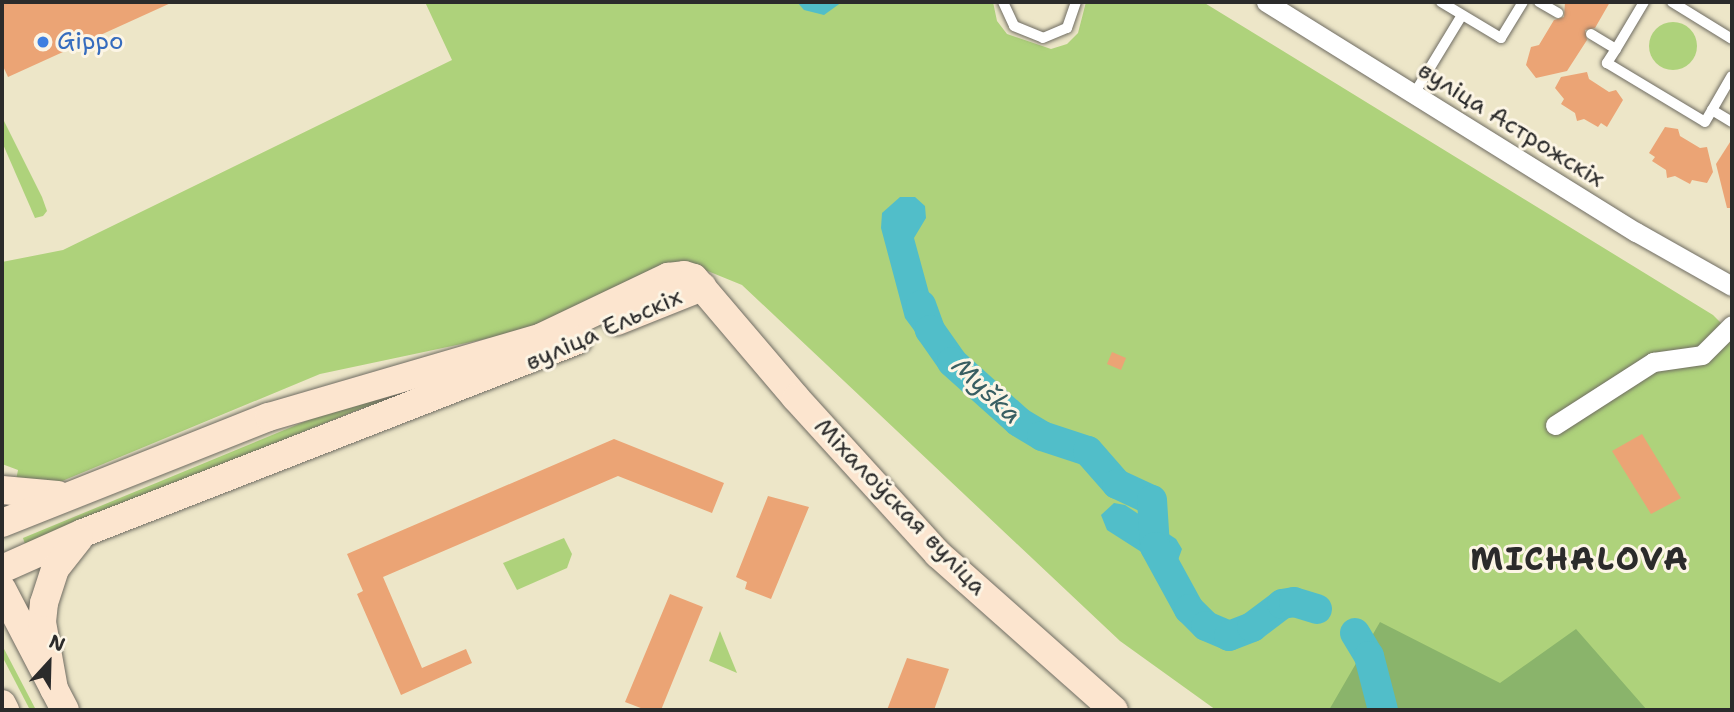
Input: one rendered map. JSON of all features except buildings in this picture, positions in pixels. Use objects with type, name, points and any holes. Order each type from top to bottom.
[{"type":"street","name":"вуліца Астрожскіх","points":[[1266,2],[1732,286]]},
{"type":"street","name":"вуліца Ельскіх","points":[[2,523],[64,495],[268,417],[517,340],[542,337],[668,277],[695,278],[702,287],[535,360],[83,533],[2,569]]},
{"type":"street","name":"Міхалоўская вуліца","points":[[702,287],[796,398],[938,554],[1114,710]]},
{"type":"street","points":[[1555,425],[1653,362],[1702,355],[1732,326]]},
{"type":"street","points":[[2,490],[64,495]]},
{"type":"street","points":[[59,700],[43,622],[44,603],[55,569],[83,533]]},
{"type":"street","points":[[2,589],[59,700]]},
{"type":"street","points":[[2,704],[5,710]]},
{"type":"lane","points":[[1003,2],[1014,26],[1043,38],[1067,29],[1076,2]]},
{"type":"lane","points":[[1441,2],[1501,38],[1523,2]]},
{"type":"lane","points":[[1539,2],[1558,13]]},
{"type":"lane","points":[[1644,2],[1607,63],[1705,122],[1732,76]]},
{"type":"lane","points":[[1672,2],[1732,39]]},
{"type":"lane","points":[[1414,94],[1461,16]]},
{"type":"lane","points":[[1591,33],[1616,48]]},
{"type":"lane","points":[[1712,110],[1732,122]]},
{"type":"green space","points":[[425,2],[993,2],[997,21],[1007,34],[1051,49],[1067,44],[1078,33],[1086,2],[1203,2],[1713,315],[1732,334],[1732,710],[1216,710],[1120,641],[742,285],[688,263],[552,325],[320,374],[55,484],[16,480],[18,470],[2,464],[2,262],[63,250],[452,60]]},
{"type":"green space","points":[[1673,22],[1690,29],[1697,46],[1690,63],[1673,70],[1656,63],[1649,46],[1656,29]]},
{"type":"green space","points":[[2,117],[42,197],[47,211],[43,216],[35,218],[2,142]]},
{"type":"green space","points":[[528,355],[360,409],[25,544],[23,538],[357,400]]},
{"type":"green space","points":[[564,538],[572,554],[567,568],[517,590],[503,563]]},
{"type":"green space","points":[[1380,622],[1500,683],[1576,629],[1647,710],[1329,710]]},
{"type":"green space","points":[[720,631],[737,673],[709,661]]},
{"type":"green space","points":[[2,645],[36,710],[30,710],[2,656]]},
{"type":"water","points":[[797,2],[842,2],[824,15],[804,10]]},
{"type":"water","points":[[900,197],[915,197],[925,206],[926,218],[914,238],[940,333],[933,342],[919,337],[905,318],[881,228],[882,213]]},
{"type":"water","points":[[1114,503],[1125,505],[1176,539],[1182,549],[1178,560],[1157,562],[1107,530],[1101,515]]},
{"type":"waterway","name":"Муška","points":[[921,305],[930,330],[952,362],[1019,422],[1042,436],[1088,451],[1117,484],[1152,500],[1155,547],[1189,609],[1206,626],[1229,636],[1252,627],[1282,604],[1294,602],[1317,609]]},
{"type":"waterway","name":"Муška","points":[[1355,633],[1369,656],[1383,710]]},
{"type":"place","name":"Gippo","points":[[43,42]]},
{"type":"district","name":"MICHALOVA","points":[[1580,559]]}]
